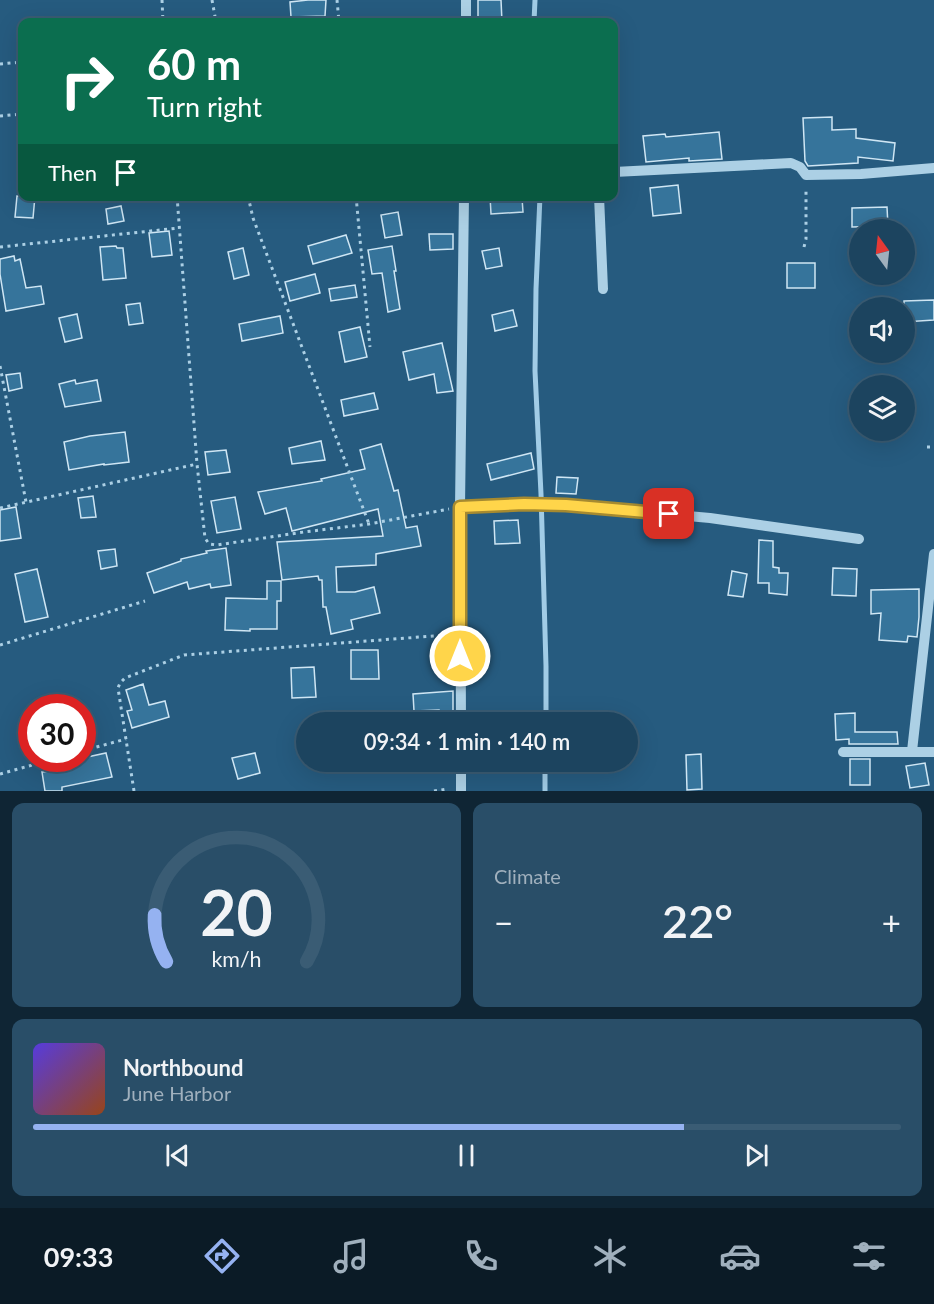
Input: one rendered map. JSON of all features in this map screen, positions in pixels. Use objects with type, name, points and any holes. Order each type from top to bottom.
[{"type":"street","points":[[466,0],[466,18]]},
{"type":"street","points":[[618,172],[791,164],[800,166],[806,175],[905,172],[934,168]]},
{"type":"street","points":[[461,712],[460,507],[464,201]]},
{"type":"street","points":[[599,201],[603,288]]},
{"type":"street","points":[[460,507],[566,505],[710,518],[859,539]]},
{"type":"street","points":[[912,751],[934,554]]},
{"type":"street","points":[[843,752],[934,752]]},
{"type":"street","points":[[461,772],[461,791]]},
{"type":"path","points":[[162,0],[163,18]]},
{"type":"path","points":[[212,0],[215,18]]},
{"type":"path","points":[[337,0],[339,18]]},
{"type":"path","points":[[0,64],[18,62]]},
{"type":"path","points":[[0,116],[18,114]]},
{"type":"path","points":[[804,247],[806,175]]},
{"type":"path","points":[[177,201],[197,464],[205,538],[209,544],[217,545],[369,524],[460,507]]},
{"type":"path","points":[[249,201],[253,218],[369,524]]},
{"type":"path","points":[[356,201],[370,347]]},
{"type":"path","points":[[0,247],[179,228]]},
{"type":"path","points":[[0,366],[26,502]]},
{"type":"path","points":[[927,447],[934,447]]},
{"type":"path","points":[[0,508],[197,464]]},
{"type":"path","points":[[0,645],[145,601]]},
{"type":"path","points":[[134,791],[118,688],[125,678],[184,655],[460,633]]},
{"type":"path","points":[[96,747],[126,739]]},
{"type":"path","points":[[0,774],[18,769]]},
{"type":"building","points":[[326,0],[325,16],[291,17],[290,2]]},
{"type":"building","points":[[478,0],[501,0],[502,18],[478,18]]},
{"type":"building","points":[[832,117],[832,130],[856,129],[856,138],[895,143],[893,161],[858,157],[858,163],[808,166],[805,161],[803,118]]},
{"type":"building","points":[[719,132],[722,159],[689,161],[689,158],[646,162],[643,136],[665,134],[666,137]]},
{"type":"building","points":[[678,185],[681,213],[653,216],[650,188]]},
{"type":"building","points":[[17,196],[18,201],[35,201],[33,218],[15,217]]},
{"type":"building","points":[[490,201],[522,201],[523,212],[491,214]]},
{"type":"building","points":[[121,206],[124,221],[108,224],[106,209]]},
{"type":"building","points":[[887,207],[888,219],[852,219],[852,208]]},
{"type":"building","points":[[398,212],[402,235],[385,238],[381,215]]},
{"type":"building","points":[[169,231],[172,255],[152,257],[149,233]]},
{"type":"building","points":[[429,234],[453,234],[453,249],[430,250]]},
{"type":"building","points":[[346,235],[352,253],[313,264],[308,246]]},
{"type":"building","points":[[392,246],[400,309],[388,312],[382,273],[372,274],[368,250]]},
{"type":"building","points":[[100,247],[123,248],[126,278],[103,280]]},
{"type":"building","points":[[243,248],[249,275],[234,279],[228,252]]},
{"type":"building","points":[[499,248],[502,266],[486,269],[482,251]]},
{"type":"building","points":[[14,256],[15,261],[20,259],[26,288],[41,286],[44,304],[6,311],[0,259]]},
{"type":"building","points":[[787,263],[815,263],[815,288],[787,288]]},
{"type":"building","points":[[315,274],[320,293],[290,301],[285,282]]},
{"type":"building","points":[[355,285],[357,297],[331,301],[329,289]]},
{"type":"building","points":[[934,300],[934,320],[915,321],[915,301]]},
{"type":"building","points":[[140,303],[143,323],[129,325],[126,305]]},
{"type":"building","points":[[513,310],[517,326],[495,331],[492,315]]},
{"type":"building","points":[[77,314],[82,338],[65,342],[59,318]]},
{"type":"building","points":[[280,316],[283,333],[242,341],[239,324]]},
{"type":"building","points":[[360,327],[367,357],[345,362],[339,332]]},
{"type":"building","points":[[442,343],[453,391],[437,393],[434,374],[409,380],[403,352]]},
{"type":"building","points":[[20,373],[22,388],[9,391],[6,375]]},
{"type":"building","points":[[75,380],[76,384],[97,380],[101,401],[65,407],[59,384]]},
{"type":"building","points":[[374,393],[378,409],[344,416],[341,400]]},
{"type":"building","points":[[125,432],[129,462],[69,470],[64,442]]},
{"type":"building","points":[[321,441],[325,460],[292,464],[289,448]]},
{"type":"building","points":[[381,444],[394,491],[398,490],[406,528],[417,526],[421,546],[376,554],[376,565],[336,567],[337,592],[355,592],[374,587],[380,613],[351,620],[353,629],[331,634],[326,607],[323,607],[322,580],[319,580],[318,576],[282,580],[277,542],[383,536],[378,509],[292,531],[286,508],[265,514],[258,492],[322,481],[321,479],[365,469],[360,450]]},
{"type":"building","points":[[226,450],[230,472],[208,475],[205,452]]},
{"type":"building","points":[[531,453],[534,469],[491,480],[487,464]]},
{"type":"building","points":[[557,477],[578,478],[576,494],[556,493]]},
{"type":"building","points":[[93,496],[96,517],[81,518],[78,498]]},
{"type":"building","points":[[235,497],[241,529],[217,533],[211,501]]},
{"type":"building","points":[[16,507],[21,538],[0,541],[0,510]]},
{"type":"building","points":[[518,520],[520,543],[495,544],[494,521]]},
{"type":"building","points":[[759,540],[773,541],[773,567],[779,568],[779,573],[788,573],[787,595],[769,593],[769,583],[758,583]]},
{"type":"building","points":[[226,548],[231,585],[211,588],[210,584],[189,589],[187,582],[154,593],[147,573],[181,561],[181,559],[207,553],[206,551]]},
{"type":"building","points":[[115,549],[117,566],[101,569],[98,551]]},
{"type":"building","points":[[833,568],[857,569],[856,596],[832,595]]},
{"type":"building","points":[[37,569],[48,617],[25,622],[15,574]]},
{"type":"building","points":[[732,571],[747,574],[743,597],[728,595]]},
{"type":"building","points":[[267,581],[281,581],[281,601],[277,601],[277,629],[225,630],[226,598],[267,599]]},
{"type":"building","points":[[919,589],[917,637],[908,636],[907,642],[879,640],[881,613],[871,614],[871,590]]},
{"type":"building","points":[[351,650],[378,650],[379,679],[351,679]]},
{"type":"building","points":[[314,667],[316,697],[292,698],[291,668]]},
{"type":"building","points":[[143,684],[149,705],[165,701],[169,717],[132,728],[127,711],[132,710],[126,690]]},
{"type":"building","points":[[453,691],[453,712],[414,711],[413,694]]},
{"type":"building","points":[[855,713],[855,732],[897,732],[898,744],[849,744],[849,739],[836,740],[835,714]]},
{"type":"building","points":[[106,753],[112,777],[62,787],[62,791],[45,791],[42,772],[96,772],[96,755]]},
{"type":"building","points":[[255,753],[260,773],[238,779],[232,758]]},
{"type":"building","points":[[701,754],[702,789],[687,790],[686,755]]},
{"type":"building","points":[[850,759],[870,759],[870,785],[850,785]]},
{"type":"building","points":[[925,763],[929,785],[910,788],[906,766]]},
{"type":"waterway","points":[[534,18],[535,0]]},
{"type":"waterway","points":[[540,201],[535,371],[541,494],[546,712]]},
{"type":"waterway","points":[[545,772],[545,791]]},
{"type":"route","points":[[460,656],[460,507],[566,505],[669,514]]}]
